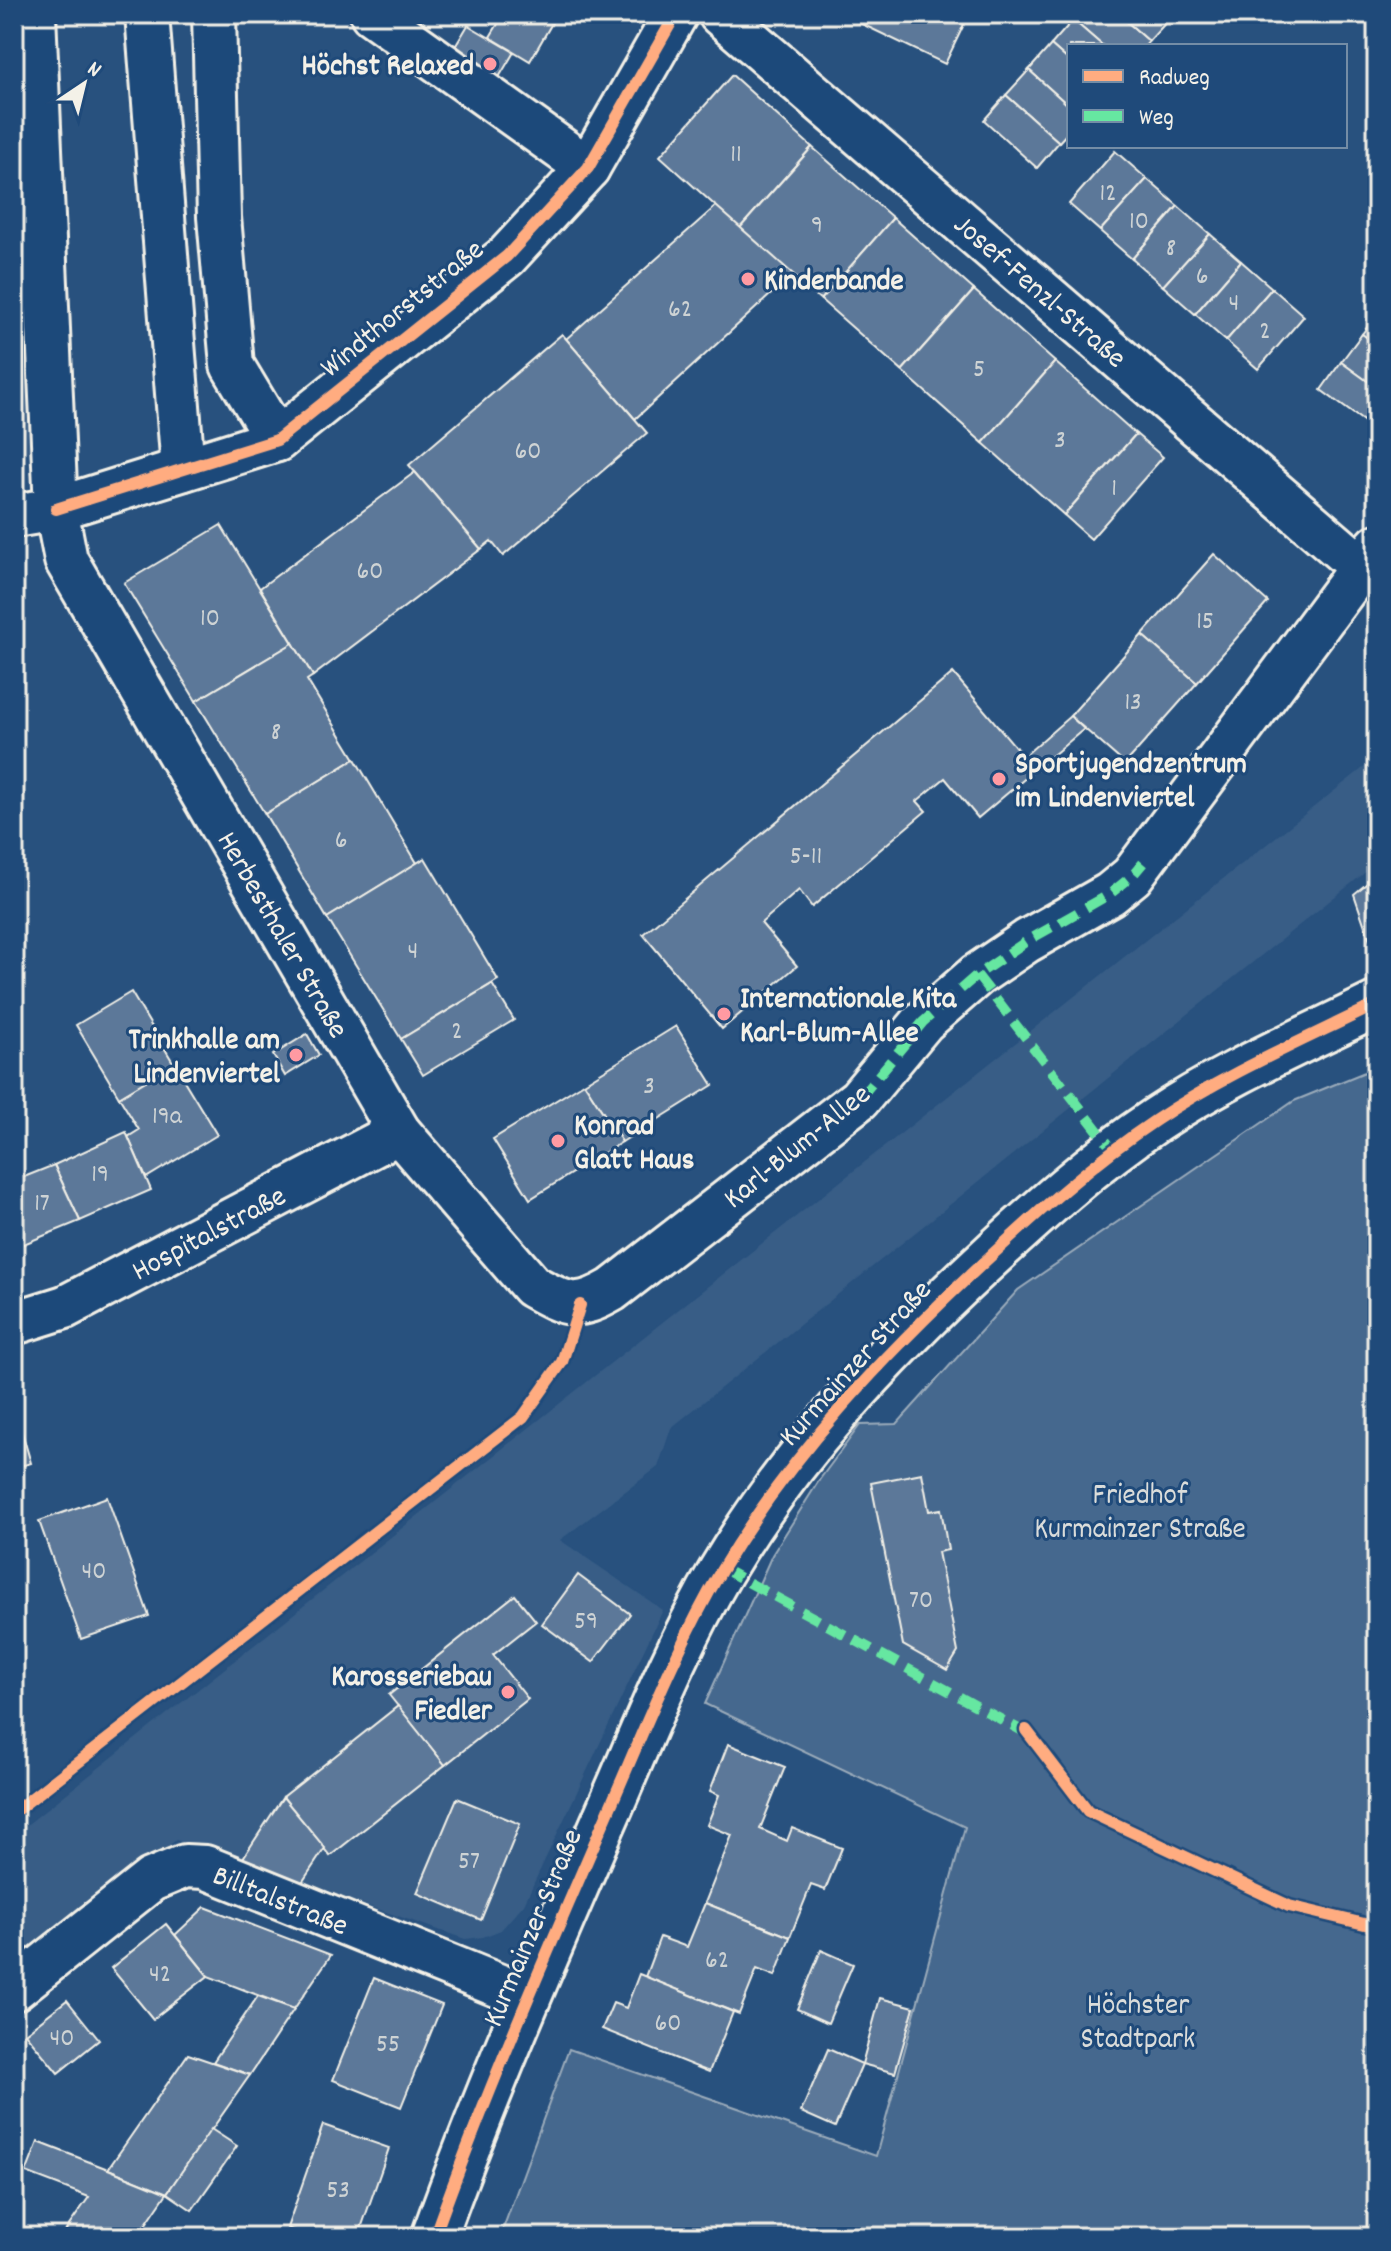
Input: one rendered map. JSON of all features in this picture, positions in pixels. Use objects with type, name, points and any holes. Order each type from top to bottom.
[{"type":"main road","name":"Kurmainzer Straße","points":[[434,2237],[527,1997],[679,1651],[722,1568],[814,1439],[949,1295],[1038,1212],[1113,1150],[1216,1082],[1377,1004]]},
{"type":"street","name":"Herbesthaler Straße","points":[[34,14],[56,509],[66,560],[399,1132],[532,1286],[555,1298],[580,1305]]},
{"type":"street","points":[[147,14],[183,469]]},
{"type":"street","points":[[214,14],[219,217],[236,332],[232,365],[277,440]]},
{"type":"street","points":[[372,14],[482,102],[588,168]]},
{"type":"street","name":"Windthorststraße","points":[[14,516],[56,509],[277,440],[507,256],[588,168],[676,14]]},
{"type":"street","name":"Josef-Fenzl-Straße","points":[[720,14],[1369,556]]},
{"type":"street","name":"Karl-Blum-Allee","points":[[580,1305],[612,1290],[859,1099],[915,1030],[977,975],[1027,941],[1110,894],[1132,876],[1369,556]]},
{"type":"street","name":"Hospitalstraße","points":[[14,1323],[65,1307],[399,1132]]},
{"type":"street","name":"Billtalstraße","points":[[14,1989],[151,1880],[185,1866],[205,1867],[527,1997]]},
{"type":"shaded area","points":[[14,56],[31,450],[14,456]]},
{"type":"shaded area","points":[[1377,757],[1377,863],[671,1428],[658,1467],[560,1540],[663,1610],[524,1904],[501,1930],[483,1937],[465,1939],[176,1840],[14,1966],[14,1835]]},
{"type":"green space","points":[[1377,1067],[1377,2237],[500,2237],[569,2049],[876,2156],[965,1827],[705,1704],[772,1555],[820,1479],[860,1425],[897,1424],[1018,1290],[1294,1101]]},
{"type":"building","points":[[504,14],[537,14],[552,23],[530,61],[490,37]]},
{"type":"building","points":[[841,14],[969,14],[945,64]]},
{"type":"building","points":[[1079,14],[1118,14],[1149,41],[1147,44],[1101,44],[1073,20]]},
{"type":"building","points":[[1118,14],[1168,14],[1171,17],[1149,41]]},
{"type":"building","points":[[1073,20],[1101,44],[1067,44],[1067,59],[1051,45]]},
{"type":"building","points":[[468,25],[514,52],[498,79],[452,52]]},
{"type":"building","points":[[1051,45],[1067,59],[1067,104],[1029,70]]},
{"type":"building","points":[[1029,70],[1067,104],[1067,133],[1059,142],[1006,95]]},
{"type":"building","points":[[732,75],[812,147],[740,228],[660,156]]},
{"type":"building","points":[[1006,95],[1059,142],[1037,168],[984,120]]},
{"type":"building","points":[[812,147],[893,218],[821,300],[740,228]]},
{"type":"building","points":[[1115,151],[1147,179],[1100,231],[1069,204]]},
{"type":"building","points":[[1147,179],[1178,206],[1132,259],[1100,231]]},
{"type":"building","points":[[716,206],[793,274],[635,419],[566,339]]},
{"type":"building","points":[[1178,206],[1210,234],[1163,286],[1132,259]]},
{"type":"building","points":[[893,218],[974,290],[902,371],[821,300]]},
{"type":"building","points":[[1210,234],[1241,261],[1195,314],[1163,286]]},
{"type":"building","points":[[1241,261],[1272,288],[1226,341],[1195,314]]},
{"type":"building","points":[[1272,288],[1304,316],[1258,369],[1226,341]]},
{"type":"building","points":[[974,290],[1055,362],[983,443],[902,371]]},
{"type":"building","points":[[1377,314],[1377,345],[1362,334]]},
{"type":"building","points":[[562,334],[647,433],[503,556],[491,541],[481,549],[409,465]]},
{"type":"building","points":[[1362,334],[1377,345],[1377,388],[1341,362]]},
{"type":"building","points":[[1055,362],[1136,434],[1064,515],[983,443]]},
{"type":"building","points":[[1341,362],[1377,388],[1377,431],[1321,390]]},
{"type":"building","points":[[1136,434],[1163,457],[1091,539],[1064,515]]},
{"type":"building","points":[[415,472],[481,549],[313,676],[260,588]]},
{"type":"building","points":[[221,525],[293,643],[196,701],[124,583]]},
{"type":"building","points":[[1214,554],[1268,602],[1197,683],[1142,635]]},
{"type":"building","points":[[1142,635],[1197,683],[1125,764],[1070,716]]},
{"type":"building","points":[[293,643],[313,676],[307,680],[355,759],[265,814],[196,701]]},
{"type":"building","points":[[953,673],[1035,770],[978,818],[945,778],[917,801],[926,811],[812,907],[799,890],[761,923],[797,966],[722,1029],[643,934]]},
{"type":"building","points":[[1070,716],[1084,729],[1035,770],[1023,757]]},
{"type":"building","points":[[355,759],[417,863],[327,918],[265,814]]},
{"type":"building","points":[[425,858],[498,980],[401,1039],[327,918]]},
{"type":"building","points":[[1377,875],[1377,945],[1372,947],[1354,894]]},
{"type":"building","points":[[16,909],[19,1015],[14,1015]]},
{"type":"building","points":[[492,984],[514,1020],[423,1075],[401,1039]]},
{"type":"building","points":[[131,992],[174,1064],[119,1097],[76,1025]]},
{"type":"building","points":[[676,1026],[713,1085],[622,1142],[584,1083]]},
{"type":"building","name":"Trinkhalle am Lindenviertel","points":[[307,1034],[319,1055],[285,1076],[273,1055]]},
{"type":"building","points":[[174,1064],[217,1135],[146,1178],[128,1137],[139,1130],[119,1097]]},
{"type":"building","name":"Konrad Glatt Haus","points":[[584,1083],[622,1142],[530,1199],[493,1139]]},
{"type":"building","points":[[126,1132],[151,1190],[80,1221],[54,1165]]},
{"type":"building","points":[[54,1165],[80,1221],[14,1248],[14,1181]]},
{"type":"building","points":[[14,1405],[31,1463],[14,1468]]},
{"type":"building","points":[[922,1473],[929,1511],[941,1509],[948,1550],[938,1552],[958,1652],[947,1670],[903,1645],[871,1483]]},
{"type":"building","points":[[107,1497],[149,1616],[81,1639],[39,1521]]},
{"type":"building","points":[[578,1575],[630,1614],[593,1662],[542,1624]]},
{"type":"building","points":[[515,1595],[536,1621],[493,1655],[528,1699],[445,1765],[389,1695]]},
{"type":"building","points":[[398,1706],[445,1765],[330,1856],[283,1797]]},
{"type":"building","points":[[728,1744],[785,1767],[760,1829],[787,1841],[792,1828],[842,1848],[825,1890],[811,1885],[790,1937],[705,1903],[732,1835],[707,1825],[719,1795],[710,1791]]},
{"type":"building","points":[[283,1797],[325,1848],[301,1884],[241,1861]]},
{"type":"building","points":[[457,1798],[520,1824],[481,1920],[417,1893]]},
{"type":"building","points":[[705,1903],[790,1937],[775,1976],[757,1969],[739,2014],[645,1977],[660,1937],[687,1947]]},
{"type":"building","points":[[205,1907],[331,1955],[294,2009],[208,1976],[175,1935]]},
{"type":"building","points":[[166,1924],[208,1976],[153,2019],[111,1968]]},
{"type":"building","points":[[821,1950],[853,1964],[828,2023],[797,2009]]},
{"type":"building","points":[[639,1974],[733,2012],[709,2072],[602,2029],[613,2003],[626,2008]]},
{"type":"building","points":[[374,1978],[442,2005],[401,2107],[333,2080]]},
{"type":"building","points":[[258,1996],[294,2009],[250,2075],[213,2062]]},
{"type":"building","points":[[880,1998],[914,2007],[895,2073],[862,2064]]},
{"type":"building","points":[[67,2000],[99,2040],[58,2073],[25,2033]]},
{"type":"building","points":[[828,2049],[862,2064],[835,2127],[801,2112]]},
{"type":"building","points":[[188,2054],[250,2075],[167,2193],[108,2169]]},
{"type":"building","points":[[323,2125],[389,2148],[358,2237],[312,2237],[287,2228]]},
{"type":"building","points":[[211,2129],[237,2146],[192,2210],[167,2193]]},
{"type":"building","points":[[38,2142],[167,2193],[137,2237],[61,2237],[89,2197],[26,2173]]},
{"type":"marked path","points":[[859,1099],[923,1022],[977,975],[1027,941],[1110,894],[1143,863]]},
{"type":"marked path","points":[[977,975],[1113,1150]]},
{"type":"marked path","points":[[722,1568],[1028,1734]]},
{"type":"cycle path","points":[[56,509],[277,440],[507,256],[588,168],[676,14]]},
{"type":"cycle path","points":[[434,2237],[515,2030],[673,1664],[721,1571],[777,1487],[841,1408],[910,1334],[1003,1245],[1088,1171],[1156,1120],[1209,1088],[1377,1004]]},
{"type":"cycle path","points":[[14,1812],[523,1417],[562,1362],[580,1305]]},
{"type":"cycle path","points":[[1026,1730],[1088,1811],[1289,1906],[1377,1927]]},
{"type":"place","name":"Höchst Relaxed","points":[[490,64]]},
{"type":"place","name":"Kinderbande","points":[[748,279]]},
{"type":"place","name":"Sportjugendzentrum im Lindenviertel","points":[[999,779]]},
{"type":"place","name":"Internationale Kita Karl-Blum-Allee","points":[[724,1014]]},
{"type":"place","name":"Trinkhalle am Lindenviertel","points":[[296,1055]]},
{"type":"place","name":"Konrad Glatt Haus","points":[[558,1141]]},
{"type":"place","name":"Karosseriebau Fiedler","points":[[508,1692]]},
{"type":"park label","name":"Friedhof Kurmainzer Straße","points":[[1140,1510]]},
{"type":"park label","name":"Höchster Stadtpark","points":[[1138,2020]]}]
